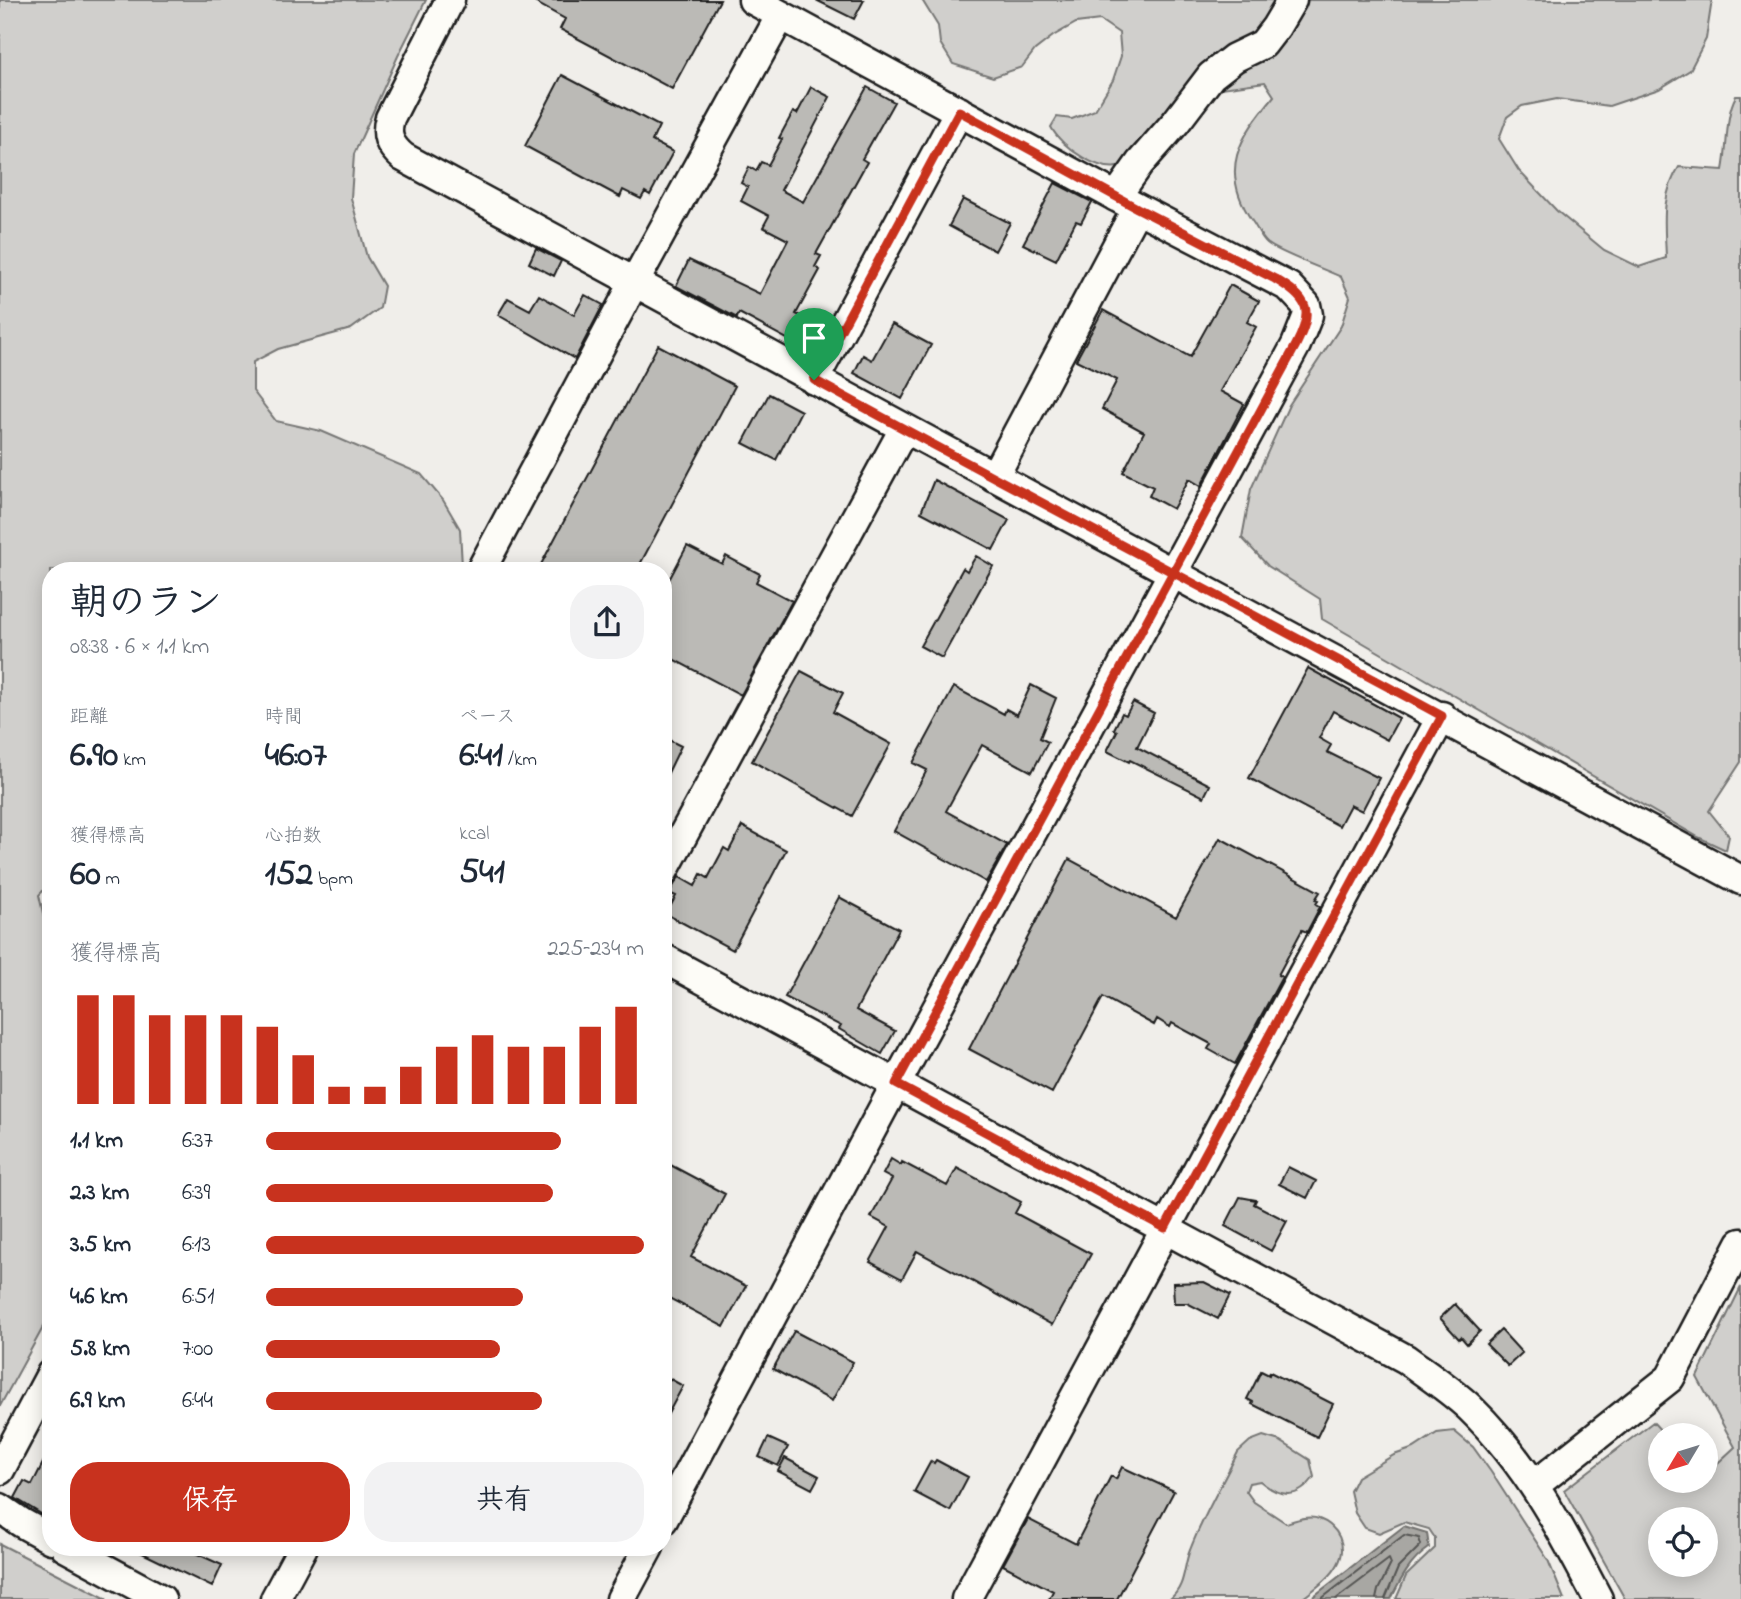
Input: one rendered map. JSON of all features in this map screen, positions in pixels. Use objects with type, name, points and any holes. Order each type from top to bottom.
[{"type":"street","points":[[450,0],[390,118],[387,138],[393,149],[634,283],[1442,716],[1741,880]]},
{"type":"street","points":[[672,1503],[1296,345],[1308,315],[1306,305],[1289,287],[753,0]]},
{"type":"street","points":[[994,477],[1127,202],[1140,163],[1212,76],[1234,58],[1263,44],[1292,0]]},
{"type":"street","points":[[485,562],[781,15]]},
{"type":"street","points":[[814,380],[959,111]]},
{"type":"street","points":[[672,856],[904,429]]},
{"type":"street","points":[[966,1599],[1442,716]]},
{"type":"street","points":[[672,963],[1406,1359],[1469,1408],[1503,1443],[1535,1485],[1563,1531],[1598,1599]]},
{"type":"street","points":[[1535,1485],[1670,1378],[1741,1242]]},
{"type":"street","points":[[0,1470],[42,1391]]},
{"type":"street","points":[[0,1508],[42,1534]]},
{"type":"street","points":[[82,1556],[161,1599]]},
{"type":"street","points":[[275,1599],[298,1556]]},
{"type":"street","points":[[621,1599],[644,1556]]},
{"type":"shaded area","points":[[0,0],[426,0],[354,154],[351,198],[367,257],[384,286],[380,308],[351,329],[278,349],[253,362],[253,391],[276,421],[321,431],[421,474],[443,500],[460,529],[462,562],[42,562],[42,892],[39,895],[42,908],[42,1329],[0,1406]]},
{"type":"shaded area","points":[[922,0],[1712,0],[1706,39],[1690,70],[1659,89],[1609,106],[1557,99],[1522,106],[1507,117],[1499,139],[1519,171],[1557,211],[1604,250],[1639,267],[1666,258],[1666,200],[1679,167],[1723,170],[1730,112],[1736,96],[1741,96],[1741,762],[1709,811],[1729,836],[1726,850],[1698,837],[1322,619],[1320,599],[1268,566],[1242,538],[1251,489],[1289,405],[1341,326],[1350,297],[1341,277],[1267,243],[1242,202],[1236,186],[1237,155],[1251,126],[1274,96],[1265,82],[1185,93],[1161,116],[1125,165],[1105,167],[1073,151],[1051,127],[1057,117],[1072,119],[1095,110],[1113,80],[1121,56],[1119,33],[1100,20],[1076,23],[1035,50],[1022,67],[993,77],[953,64],[940,43],[938,26]]},
{"type":"shaded area","points":[[1741,1287],[1741,1599],[1625,1599],[1564,1490],[1648,1426],[1648,1493],[1718,1493],[1718,1463],[1735,1447],[1697,1377]]},
{"type":"shaded area","points":[[1454,1431],[1473,1447],[1491,1472],[1548,1560],[1564,1599],[1396,1599],[1406,1576],[1435,1548],[1435,1538],[1429,1529],[1404,1522],[1379,1533],[1365,1528],[1355,1513],[1350,1491],[1357,1477],[1394,1455],[1414,1448],[1437,1433]]},
{"type":"shaded area","points":[[1263,1436],[1280,1441],[1310,1460],[1314,1477],[1302,1490],[1295,1493],[1275,1491],[1260,1481],[1249,1483],[1246,1491],[1254,1502],[1286,1523],[1302,1518],[1326,1522],[1336,1532],[1341,1544],[1338,1564],[1327,1579],[1302,1599],[1170,1599],[1179,1588],[1195,1537],[1238,1452],[1250,1441]]},
{"type":"shaded area","points":[[0,1544],[107,1599],[0,1599]]},
{"type":"water","points":[[1404,1526],[1427,1533],[1429,1548],[1411,1565],[1391,1599],[1310,1599]]},
{"type":"building","points":[[531,0],[720,0],[672,89],[560,29],[565,19]]},
{"type":"building","points":[[816,0],[864,0],[854,19]]},
{"type":"building","points":[[562,75],[659,126],[652,141],[673,152],[650,195],[645,192],[641,199],[623,190],[620,197],[525,146]]},
{"type":"building","points":[[811,87],[830,97],[781,190],[803,202],[867,87],[894,102],[862,159],[867,162],[816,254],[821,256],[815,267],[820,270],[796,314],[811,321],[798,345],[739,313],[737,318],[676,286],[689,260],[760,294],[788,240],[763,227],[769,216],[741,201],[748,187],[741,183],[749,167],[756,171],[761,162],[768,165],[793,112],[797,114]]},
{"type":"building","points":[[1055,183],[1092,202],[1081,223],[1076,221],[1056,260],[1023,244]]},
{"type":"building","points":[[963,199],[1010,223],[995,251],[949,226]]},
{"type":"building","points":[[536,248],[561,261],[554,276],[529,263]]},
{"type":"building","points":[[1230,285],[1259,301],[1247,322],[1256,327],[1220,391],[1244,404],[1201,486],[1189,479],[1173,509],[1149,496],[1153,487],[1123,472],[1144,432],[1102,409],[1117,380],[1076,360],[1103,310],[1190,357]]},
{"type":"building","points":[[539,295],[574,315],[585,295],[603,305],[575,359],[498,315],[508,298],[530,310]]},
{"type":"building","points":[[892,324],[931,345],[902,399],[854,373],[863,355],[872,360]]},
{"type":"building","points":[[658,345],[735,386],[641,562],[542,562]]},
{"type":"building","points":[[769,394],[801,411],[776,460],[743,443]]},
{"type":"building","points":[[934,480],[1009,520],[993,550],[921,512]]},
{"type":"building","points":[[687,546],[722,564],[726,556],[760,574],[756,582],[792,601],[741,695],[672,661],[672,574]]},
{"type":"building","points":[[976,556],[993,566],[942,658],[920,646],[963,568],[967,571]]},
{"type":"building","points":[[1308,668],[1399,718],[1387,740],[1333,711],[1319,738],[1331,745],[1327,752],[1379,778],[1362,811],[1350,805],[1339,826],[1249,778]]},
{"type":"building","points":[[801,671],[843,693],[833,712],[891,744],[852,816],[752,761]]},
{"type":"building","points":[[1031,685],[1056,698],[1040,738],[1048,742],[1032,772],[982,745],[946,811],[1007,845],[986,882],[894,831],[927,770],[913,763],[954,687],[1004,714],[1006,709],[1017,715]]},
{"type":"building","points":[[1133,702],[1154,713],[1137,747],[1210,785],[1204,797],[1107,751],[1122,713],[1126,715]]},
{"type":"building","points":[[672,742],[681,746],[672,764]]},
{"type":"building","points":[[742,826],[786,850],[733,950],[672,917],[672,903],[676,896],[672,894],[672,888],[679,877],[695,886],[701,874],[708,878],[724,848],[729,851]]},
{"type":"building","points":[[1220,838],[1320,892],[1315,900],[1320,907],[1307,932],[1302,930],[1278,975],[1282,977],[1235,1064],[1208,1049],[1211,1044],[1172,1023],[1170,1027],[1157,1019],[1154,1025],[1103,997],[1052,1093],[969,1049],[1069,859],[1176,917]]},
{"type":"building","points":[[839,897],[899,929],[856,1010],[895,1031],[882,1054],[839,1029],[841,1026],[785,997]]},
{"type":"building","points":[[891,1159],[947,1186],[957,1168],[1021,1202],[1015,1213],[1091,1254],[1052,1325],[917,1251],[902,1279],[870,1262],[889,1227],[871,1217],[892,1179],[883,1174]]},
{"type":"building","points":[[672,1166],[725,1194],[691,1257],[746,1286],[724,1327],[672,1300]]},
{"type":"building","points":[[1288,1167],[1316,1181],[1307,1198],[1279,1184]]},
{"type":"building","points":[[1240,1197],[1256,1200],[1254,1204],[1287,1221],[1271,1251],[1225,1226]]},
{"type":"building","points":[[1204,1282],[1230,1295],[1218,1319],[1187,1303],[1174,1303],[1173,1283]]},
{"type":"building","points":[[1455,1304],[1480,1331],[1467,1344],[1440,1318]]},
{"type":"building","points":[[1501,1330],[1522,1353],[1508,1366],[1486,1344]]},
{"type":"building","points":[[794,1331],[853,1362],[832,1401],[773,1369]]},
{"type":"building","points":[[1261,1371],[1269,1375],[1270,1372],[1333,1404],[1317,1437],[1247,1399]]},
{"type":"building","points":[[672,1380],[683,1386],[672,1406]]},
{"type":"building","points":[[768,1438],[788,1447],[778,1466],[759,1457]]},
{"type":"building","points":[[785,1458],[819,1476],[812,1489],[778,1471]]},
{"type":"building","points":[[936,1460],[968,1477],[950,1511],[914,1492],[931,1461],[934,1463]]},
{"type":"building","points":[[42,1465],[42,1514],[15,1498],[24,1481],[32,1485]]},
{"type":"building","points":[[1122,1467],[1174,1491],[1117,1599],[1049,1599],[1053,1591],[1003,1565],[1028,1519],[1076,1544],[1111,1476],[1116,1479]]},
{"type":"building","points":[[148,1556],[202,1556],[222,1565],[212,1587]]},
{"type":"route","points":[[814,380],[904,429],[1174,572],[1442,716],[1165,1228],[896,1084],[1174,572],[1296,345],[1308,315],[1306,305],[1289,287],[1275,279],[959,111],[814,380]]}]
